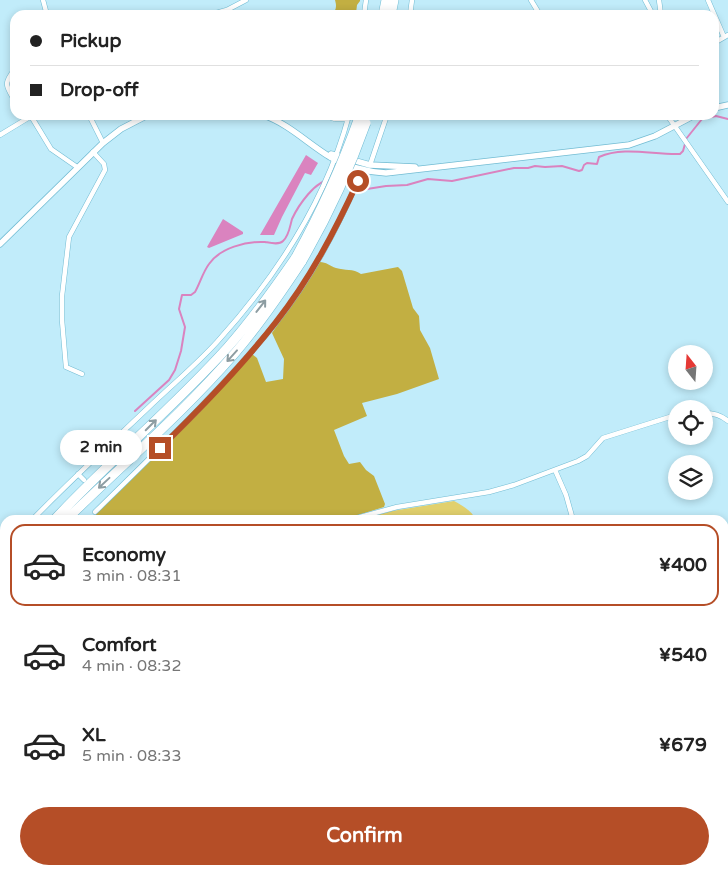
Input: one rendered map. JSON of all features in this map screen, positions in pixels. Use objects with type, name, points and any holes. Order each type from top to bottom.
[{"type":"highway","points":[[71,515],[194,397],[234,354],[259,323],[299,259],[334,183],[357,120]]},
{"type":"highway","points":[[59,515],[227,348],[299,259]]},
{"type":"street","points":[[227,10],[246,0]]},
{"type":"street","points":[[719,22],[726,36]]},
{"type":"street","points":[[10,77],[6,82],[6,86],[10,93]]},
{"type":"street","points":[[0,135],[21,120]]},
{"type":"street","points":[[34,120],[51,148],[77,167]]},
{"type":"street","points":[[92,120],[103,143]]},
{"type":"street","points":[[0,244],[103,143],[121,129],[138,120]]},
{"type":"street","points":[[274,120],[336,158],[363,169],[392,173],[629,145],[655,136],[685,120]]},
{"type":"street","points":[[37,515],[217,342],[272,278],[312,210],[336,158],[357,120]]},
{"type":"street","points":[[370,165],[385,120]]},
{"type":"street","points":[[671,120],[728,202]]},
{"type":"street","points":[[82,374],[66,367],[62,296],[70,233],[105,170],[104,164],[93,152]]},
{"type":"street","points":[[336,158],[370,165],[410,167],[452,165]]},
{"type":"street","points":[[95,512],[187,422],[276,323],[330,240],[363,169]]},
{"type":"street","points":[[289,289],[296,294]]},
{"type":"street","points":[[713,414],[728,421]]},
{"type":"street","points":[[367,515],[397,507],[489,492],[554,470],[587,456],[603,438],[668,418]]},
{"type":"street","points":[[554,470],[566,495],[571,515]]},
{"type":"street","points":[[78,474],[84,480]]},
{"type":"street","points":[[102,497],[106,502]]},
{"type":"shaded area","points":[[335,0],[360,0],[356,10],[335,10]]},
{"type":"shaded area","points":[[306,155],[318,163],[311,175],[305,173],[274,235],[260,235]]},
{"type":"shaded area","points":[[223,219],[243,232],[243,234],[209,248],[207,247]]},
{"type":"shaded area","points":[[320,262],[361,274],[398,267],[402,271],[413,308],[419,316],[420,330],[430,348],[439,379],[397,394],[362,403],[367,416],[334,430],[349,464],[360,462],[374,476],[385,504],[384,507],[358,515],[95,515],[199,413],[252,354],[257,358],[266,382],[283,379],[284,359],[272,333]]},
{"type":"shaded area","points":[[454,501],[470,511],[473,515],[376,515]]},
{"type":"waterway","points":[[719,117],[728,119]]},
{"type":"waterway","points":[[686,139],[701,120]]},
{"type":"waterway","points":[[345,185],[355,182],[367,189],[407,185],[428,179],[452,181],[514,168],[535,166],[562,166],[579,171],[587,163],[597,164],[599,157],[609,154],[628,151],[680,154],[685,144]]},
{"type":"waterway","points":[[135,411],[169,380],[175,370],[181,351],[185,327],[179,309],[182,295],[191,295],[195,292],[209,264],[214,258],[227,250],[242,244],[277,243],[283,241],[288,234],[292,219],[303,201],[319,184],[331,180]]},
{"type":"route","points":[[160,448],[187,422],[276,323],[324,249],[342,217],[358,181]]}]
